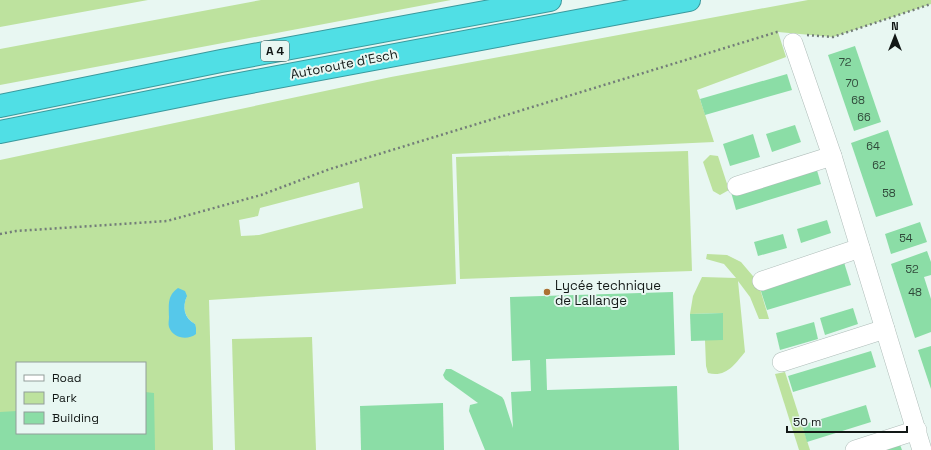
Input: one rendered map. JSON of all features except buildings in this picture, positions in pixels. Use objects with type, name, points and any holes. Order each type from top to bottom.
[{"type":"highway","name":"Autoroute d'Esch","points":[[0,106],[221,61],[550,0]]},
{"type":"highway","name":"Autoroute d'Esch","points":[[0,132],[224,87],[689,0]]},
{"type":"street","points":[[794,37],[922,450]]},
{"type":"street","points":[[736,186],[832,156]]},
{"type":"street","points":[[762,280],[860,248]]},
{"type":"street","points":[[782,362],[885,330]]},
{"type":"street","points":[[856,450],[917,430]]},
{"type":"path","points":[[0,234],[16,231],[168,221],[261,195],[330,169],[777,32],[794,37],[833,37],[931,4]]},
{"type":"green space","points":[[0,0],[148,0],[0,27]]},
{"type":"green space","points":[[261,0],[451,0],[0,85],[0,49]]},
{"type":"green space","points":[[808,0],[931,0],[931,4],[833,37],[778,32],[786,57],[697,90],[714,142],[452,154],[456,284],[209,300],[213,450],[0,450],[0,160],[391,77]],"holes":[[[359,182],[363,208],[259,235],[241,236],[239,220],[258,216],[260,208]],[[187,296],[185,300],[185,312],[188,319],[195,324],[169,327]]]},
{"type":"green space","points":[[688,151],[692,271],[460,279],[456,157]]},
{"type":"green space","points":[[710,155],[718,156],[729,190],[720,195],[713,191],[703,162]]},
{"type":"green space","points":[[707,254],[727,255],[741,262],[758,282],[769,319],[759,319],[750,297],[738,281],[745,352],[730,369],[720,374],[708,373],[706,366],[705,340],[723,340],[723,313],[690,314],[693,296],[702,277],[736,278],[724,264],[706,259]]},
{"type":"green space","points":[[312,337],[316,450],[235,450],[232,339]]},
{"type":"green space","points":[[785,372],[810,450],[799,450],[775,374]]},
{"type":"water","points":[[178,288],[185,291],[187,296],[184,308],[185,312],[188,319],[195,324],[196,328],[196,334],[185,338],[174,334],[169,326],[169,301],[174,291]]},
{"type":"place","name":"Lycée technique de Lallange","points":[[547,292]]}]
